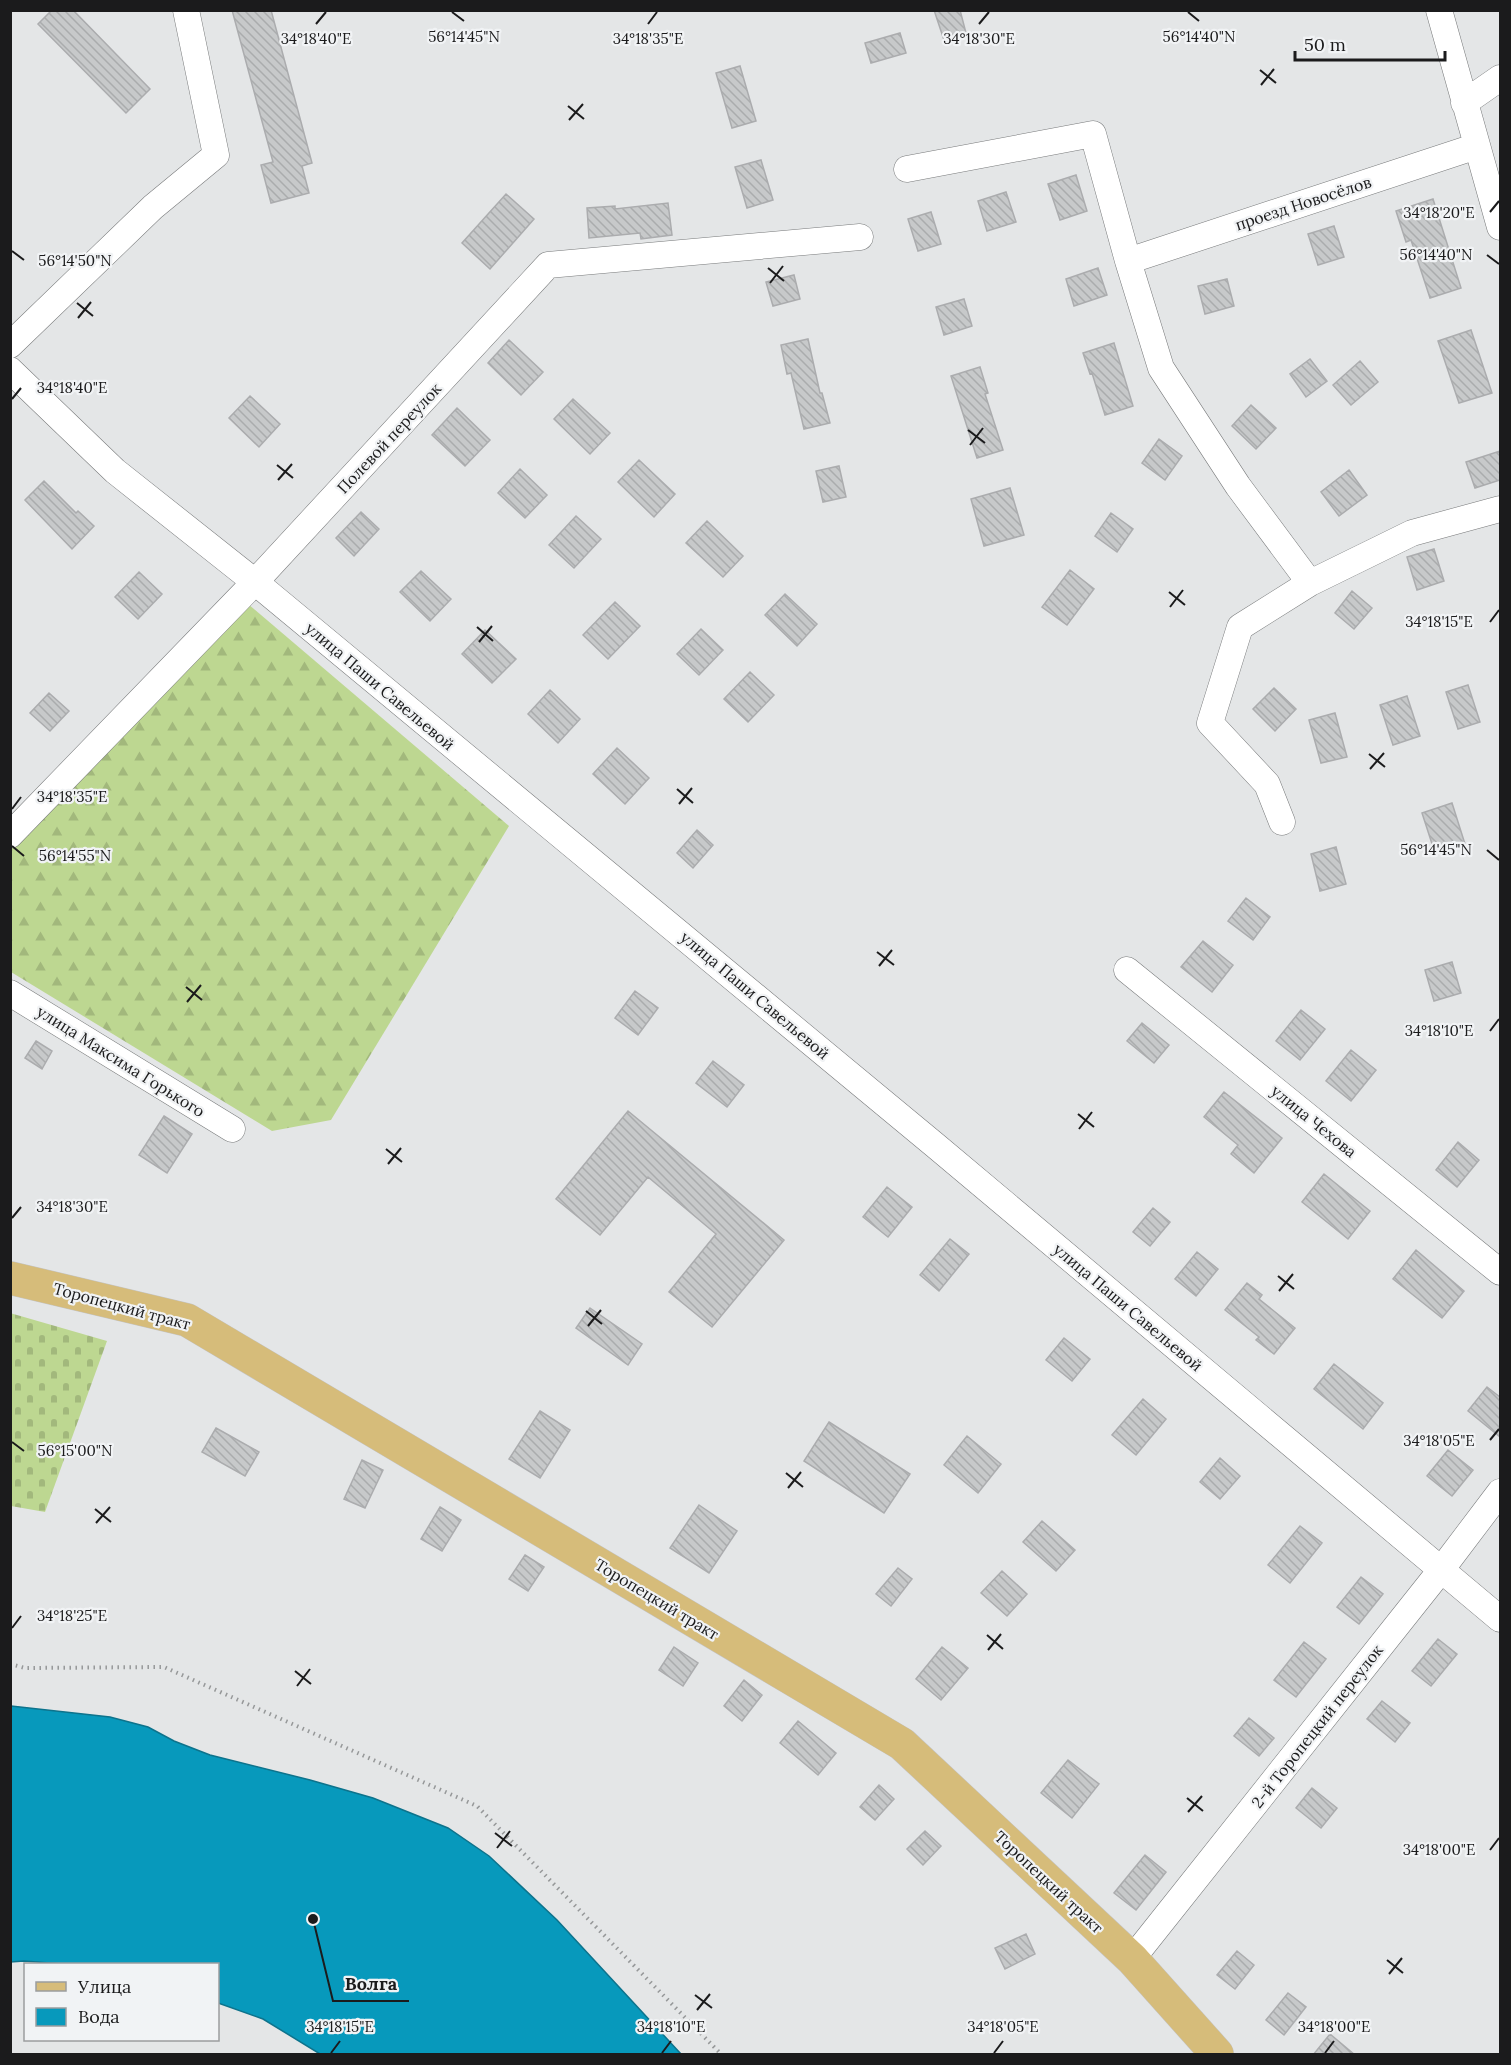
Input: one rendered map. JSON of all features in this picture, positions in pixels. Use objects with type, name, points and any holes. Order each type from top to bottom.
[{"type":"main road","name":"Торопецкий тракт","points":[[10,1278],[187,1320],[902,1744],[1132,1959],[1217,2055]]},
{"type":"street","points":[[10,345],[153,207],[216,154],[186,10]]},
{"type":"street","points":[[1439,10],[1500,227]]},
{"type":"street","points":[[1464,103],[1500,78]]},
{"type":"street","points":[[907,169],[1093,134],[1128,261],[1161,368],[1238,486],[1310,583]]},
{"type":"street","name":"проезд Новосёлов","points":[[1128,261],[1477,146]]},
{"type":"street","name":"Полевой переулок","points":[[10,835],[255,582],[548,265],[860,237]]},
{"type":"street","name":"улица Паши Савельевой","points":[[10,370],[115,471],[255,582],[918,1130],[1500,1619]]},
{"type":"street","points":[[1282,822],[1268,784],[1210,723],[1240,627],[1310,583],[1412,533],[1500,509]]},
{"type":"street","name":"улица Чехова","points":[[1127,970],[1500,1272]]},
{"type":"street","name":"улица Максима Горького","points":[[10,993],[232,1130]]},
{"type":"street","name":"2-й Торопецкий переулок","points":[[1132,1959],[1441,1570],[1500,1492]]},
{"type":"path","points":[[10,1664],[25,1668],[164,1668],[477,1806],[721,2055]]},
{"type":"green space","points":[[248,604],[509,826],[331,1120],[272,1131],[11,972],[10,849]]},
{"type":"green space","points":[[10,1313],[107,1341],[45,1512],[11,1506]]},
{"type":"water","points":[[11,1706],[110,1717],[148,1727],[174,1741],[210,1755],[373,1798],[448,1828],[489,1856],[557,1920],[681,2054],[320,2054],[263,2019],[219,2003],[219,1963],[11,1962]]},
{"type":"building","points":[[52,10],[73,10],[150,89],[126,113],[38,24]]},
{"type":"building","points":[[232,10],[271,10],[312,163],[302,166],[309,193],[271,203],[261,165],[273,162]]},
{"type":"building","points":[[934,10],[960,10],[966,33],[944,40]]},
{"type":"building","points":[[900,33],[906,53],[871,63],[865,43]]},
{"type":"building","points":[[740,66],[756,121],[732,128],[716,73]]},
{"type":"building","points":[[761,160],[773,200],[747,208],[735,167]]},
{"type":"building","points":[[1076,175],[1087,211],[1060,220],[1048,184]]},
{"type":"building","points":[[1006,192],[1016,222],[987,231],[978,201]]},
{"type":"building","points":[[506,194],[534,219],[490,269],[462,243]]},
{"type":"building","points":[[1433,199],[1461,288],[1430,298],[1411,240],[1406,242],[1396,211]]},
{"type":"building","points":[[668,203],[672,235],[641,239],[640,233],[589,238],[587,208],[615,206],[615,209]]},
{"type":"building","points":[[931,212],[941,244],[918,251],[908,219]]},
{"type":"building","points":[[1334,226],[1344,257],[1318,265],[1308,234]]},
{"type":"building","points":[[1098,268],[1107,295],[1074,306],[1066,279]]},
{"type":"building","points":[[794,275],[800,299],[773,306],[766,282]]},
{"type":"building","points":[[1227,279],[1234,306],[1205,314],[1198,286]]},
{"type":"building","points":[[964,299],[972,326],[944,335],[936,307]]},
{"type":"building","points":[[1471,330],[1492,393],[1459,403],[1438,341]]},
{"type":"building","points":[[808,339],[820,393],[822,393],[830,423],[804,429],[791,373],[787,374],[781,345]]},
{"type":"building","points":[[509,340],[543,372],[521,395],[488,363]]},
{"type":"building","points":[[1114,343],[1133,406],[1105,415],[1083,353]]},
{"type":"building","points":[[1310,359],[1327,381],[1306,397],[1290,374]]},
{"type":"building","points":[[1360,361],[1378,382],[1351,405],[1333,385]]},
{"type":"building","points":[[980,367],[988,393],[985,394],[1003,450],[977,458],[951,376]]},
{"type":"building","points":[[250,396],[280,424],[259,447],[229,418]]},
{"type":"building","points":[[573,399],[610,433],[590,454],[554,419]]},
{"type":"building","points":[[1251,405],[1276,428],[1256,449],[1232,426]]},
{"type":"building","points":[[457,408],[490,440],[465,466],[432,435]]},
{"type":"building","points":[[1159,439],[1182,456],[1165,480],[1142,463]]},
{"type":"building","points":[[1500,451],[1500,480],[1475,488],[1466,462]]},
{"type":"building","points":[[639,460],[675,494],[654,517],[618,482]]},
{"type":"building","points":[[839,466],[846,497],[823,502],[816,471]]},
{"type":"building","points":[[520,469],[547,495],[525,518],[498,493]]},
{"type":"building","points":[[1349,470],[1367,495],[1339,516],[1321,492]]},
{"type":"building","points":[[44,481],[76,513],[78,511],[94,526],[72,549],[25,500]]},
{"type":"building","points":[[1010,488],[1024,535],[984,546],[971,499]]},
{"type":"building","points":[[361,512],[379,529],[354,556],[336,538]]},
{"type":"building","points":[[1111,513],[1133,529],[1117,552],[1095,536]]},
{"type":"building","points":[[576,516],[601,539],[574,568],[549,545]]},
{"type":"building","points":[[707,521],[743,556],[723,577],[686,543]]},
{"type":"building","points":[[1434,549],[1444,581],[1417,590],[1407,557]]},
{"type":"building","points":[[1070,570],[1094,589],[1067,625],[1042,607]]},
{"type":"building","points":[[421,571],[451,599],[430,621],[400,592]]},
{"type":"building","points":[[139,572],[162,594],[138,619],[115,597]]},
{"type":"building","points":[[1352,591],[1372,608],[1354,629],[1335,613]]},
{"type":"building","points":[[785,594],[817,624],[797,646],[765,615]]},
{"type":"building","points":[[615,602],[640,626],[608,659],[583,635]]},
{"type":"building","points":[[701,629],[723,650],[699,675],[677,654]]},
{"type":"building","points":[[485,630],[516,659],[492,683],[462,654]]},
{"type":"building","points":[[750,672],[774,695],[748,722],[724,699]]},
{"type":"building","points":[[1468,685],[1480,722],[1458,729],[1446,692]]},
{"type":"building","points":[[1274,688],[1296,709],[1275,731],[1253,709]]},
{"type":"building","points":[[550,690],[580,719],[558,743],[528,714]]},
{"type":"building","points":[[49,693],[69,711],[50,731],[30,713]]},
{"type":"building","points":[[1407,696],[1420,736],[1393,745],[1380,705]]},
{"type":"building","points":[[1335,713],[1347,757],[1321,763],[1309,720]]},
{"type":"building","points":[[617,748],[649,778],[625,804],[593,774]]},
{"type":"building","points":[[1452,803],[1465,844],[1435,853],[1422,813]]},
{"type":"building","points":[[697,830],[713,845],[693,868],[677,853]]},
{"type":"building","points":[[1336,847],[1346,884],[1320,891],[1311,854]]},
{"type":"building","points":[[1246,898],[1270,917],[1253,940],[1228,921]]},
{"type":"building","points":[[1203,941],[1233,965],[1212,992],[1181,967]]},
{"type":"building","points":[[1452,962],[1461,993],[1434,1001],[1425,970]]},
{"type":"building","points":[[635,991],[658,1008],[638,1035],[615,1018]]},
{"type":"building","points":[[1301,1010],[1325,1029],[1300,1060],[1276,1041]]},
{"type":"building","points":[[1142,1023],[1169,1045],[1154,1063],[1127,1041]]},
{"type":"building","points":[[36,1041],[52,1051],[42,1069],[25,1058]]},
{"type":"building","points":[[1351,1050],[1376,1070],[1351,1101],[1326,1081]]},
{"type":"building","points":[[713,1061],[744,1085],[727,1107],[696,1083]]},
{"type":"building","points":[[1224,1092],[1282,1138],[1254,1173],[1231,1154],[1238,1145],[1204,1117]]},
{"type":"building","points":[[628,1111],[784,1240],[712,1327],[669,1292],[716,1234],[648,1177],[600,1235],[556,1199]]},
{"type":"building","points":[[164,1116],[192,1134],[167,1173],[139,1155]]},
{"type":"building","points":[[1458,1142],[1479,1160],[1457,1187],[1436,1170]]},
{"type":"building","points":[[1324,1174],[1370,1211],[1348,1239],[1302,1202]]},
{"type":"building","points":[[887,1187],[912,1207],[888,1237],[863,1217]]},
{"type":"building","points":[[1153,1208],[1170,1222],[1150,1246],[1133,1232]]},
{"type":"building","points":[[950,1239],[969,1254],[939,1291],[920,1275]]},
{"type":"building","points":[[1416,1250],[1464,1291],[1442,1318],[1393,1279]]},
{"type":"building","points":[[1197,1252],[1218,1269],[1196,1296],[1175,1279]]},
{"type":"building","points":[[1247,1283],[1262,1295],[1259,1299],[1295,1328],[1274,1354],[1256,1340],[1259,1337],[1225,1310]]},
{"type":"building","points":[[590,1308],[642,1344],[628,1365],[576,1328]]},
{"type":"building","points":[[1064,1338],[1090,1359],[1072,1381],[1046,1360]]},
{"type":"building","points":[[1334,1364],[1383,1403],[1363,1429],[1314,1389]]},
{"type":"building","points":[[1487,1387],[1500,1397],[1500,1437],[1468,1411]]},
{"type":"building","points":[[1143,1399],[1166,1419],[1136,1455],[1112,1435]]},
{"type":"building","points":[[540,1411],[570,1430],[540,1478],[509,1459]]},
{"type":"building","points":[[829,1422],[910,1474],[884,1513],[804,1461]]},
{"type":"building","points":[[216,1428],[259,1452],[245,1476],[202,1452]]},
{"type":"building","points":[[967,1436],[1001,1464],[978,1493],[944,1465]]},
{"type":"building","points":[[1448,1450],[1473,1470],[1452,1496],[1427,1476]]},
{"type":"building","points":[[1220,1458],[1240,1476],[1220,1499],[1200,1482]]},
{"type":"building","points":[[362,1460],[383,1470],[365,1508],[344,1499]]},
{"type":"building","points":[[699,1505],[737,1531],[709,1573],[670,1548]]},
{"type":"building","points":[[440,1507],[461,1520],[442,1551],[421,1539]]},
{"type":"building","points":[[1042,1521],[1075,1550],[1056,1571],[1023,1542]]},
{"type":"building","points":[[1300,1526],[1322,1543],[1290,1583],[1268,1565]]},
{"type":"building","points":[[525,1555],[544,1567],[528,1591],[509,1579]]},
{"type":"building","points":[[898,1568],[912,1579],[891,1606],[876,1594]]},
{"type":"building","points":[[1002,1571],[1027,1594],[1007,1616],[981,1593]]},
{"type":"building","points":[[1361,1577],[1383,1594],[1359,1624],[1337,1607]]},
{"type":"building","points":[[1438,1639],[1457,1654],[1431,1686],[1412,1671]]},
{"type":"building","points":[[1304,1642],[1326,1659],[1296,1697],[1274,1680]]},
{"type":"building","points":[[674,1647],[698,1663],[683,1686],[659,1670]]},
{"type":"building","points":[[942,1647],[968,1668],[941,1700],[916,1679]]},
{"type":"building","points":[[744,1680],[762,1695],[742,1721],[724,1706]]},
{"type":"building","points":[[1382,1701],[1410,1723],[1395,1742],[1367,1719]]},
{"type":"building","points":[[1249,1718],[1274,1738],[1259,1756],[1234,1736]]},
{"type":"building","points":[[798,1721],[836,1753],[818,1775],[780,1743]]},
{"type":"building","points":[[1068,1760],[1099,1784],[1072,1818],[1041,1793]]},
{"type":"building","points":[[879,1785],[894,1799],[875,1820],[860,1807]]},
{"type":"building","points":[[1312,1788],[1337,1808],[1321,1828],[1296,1808]]},
{"type":"building","points":[[925,1831],[941,1846],[923,1865],[907,1849]]},
{"type":"building","points":[[1145,1855],[1166,1872],[1136,1910],[1114,1893]]},
{"type":"building","points":[[1026,1934],[1035,1954],[1005,1969],[995,1948]]},
{"type":"building","points":[[1237,1951],[1254,1965],[1235,1989],[1217,1975]]},
{"type":"building","points":[[1288,1993],[1306,2007],[1284,2035],[1266,2020]]},
{"type":"building","points":[[1330,2034],[1355,2055],[1313,2055]]},
{"type":"place","name":"Волга","points":[[313,1919]]}]
